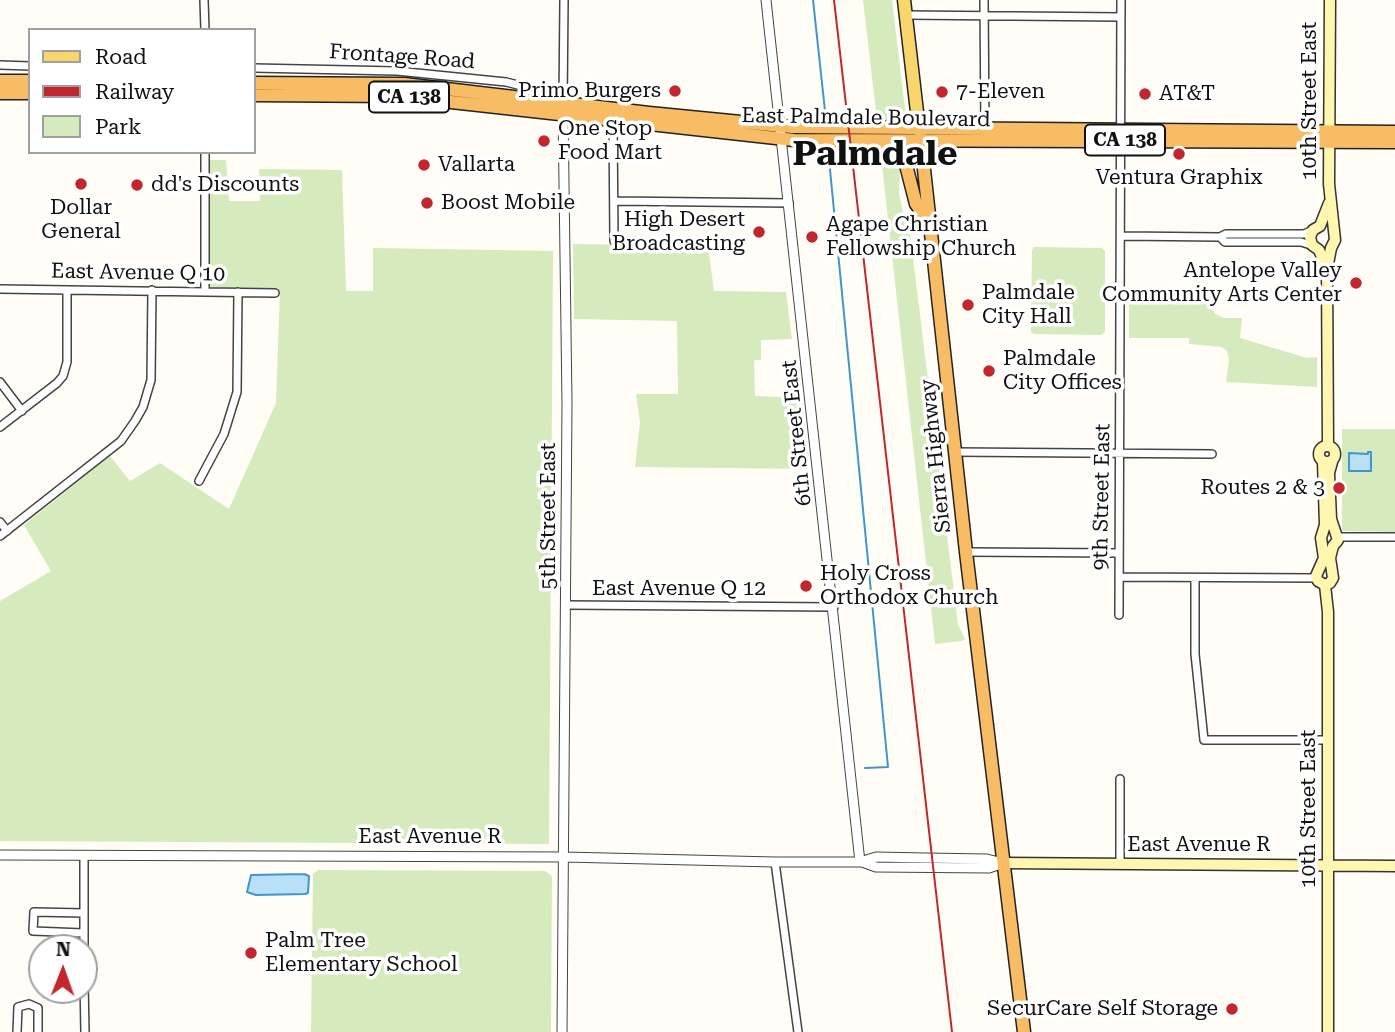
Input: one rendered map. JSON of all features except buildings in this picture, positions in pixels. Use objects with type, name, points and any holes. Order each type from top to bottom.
[{"type":"highway","points":[[0,81],[28,81]]},
{"type":"highway","name":"East Palmdale Boulevard","points":[[256,83],[404,84],[540,101],[613,121],[781,133],[1329,137],[1395,142]]},
{"type":"highway","points":[[0,93],[28,93]]},
{"type":"highway","name":"East Palmdale Boulevard","points":[[256,94],[397,96],[564,109],[857,140],[985,130],[1120,135]]},
{"type":"highway","name":"East Palmdale Boulevard","points":[[1329,137],[1395,132]]},
{"type":"highway","name":"Sierra Highway","points":[[920,134],[966,552],[1024,1032]]},
{"type":"highway","points":[[857,140],[870,148],[901,155],[916,204],[928,220]]},
{"type":"main road","name":"Sierra Highway","points":[[904,0],[920,134]]},
{"type":"main road","name":"10th Street East","points":[[1330,0],[1329,202],[1334,232]]},
{"type":"main road","name":"10th Street East","points":[[1316,228],[1329,202]]},
{"type":"main road","points":[[1327,226],[1334,232],[1335,240],[1327,269],[1310,237],[1316,228],[1327,226]]},
{"type":"main road","points":[[1316,248],[1331,248]]},
{"type":"main road","name":"10th Street East","points":[[1327,269],[1328,444],[1334,450],[1327,462],[1330,538],[1324,558],[1323,576],[1328,612],[1328,1032]]},
{"type":"main road","name":"East Avenue R","points":[[1003,863],[1395,866]]},
{"type":"street","points":[[204,0],[205,28]]},
{"type":"street","name":"5th Street East","points":[[562,1032],[567,317],[564,0]]},
{"type":"street","name":"6th Street East","points":[[766,0],[860,862]]},
{"type":"street","points":[[985,0],[985,130]]},
{"type":"street","name":"9th Street East","points":[[1119,615],[1121,0]]},
{"type":"street","points":[[905,15],[1121,17]]},
{"type":"street","points":[[0,65],[28,66]]},
{"type":"street","name":"Frontage Road","points":[[256,68],[397,71],[506,82],[530,88],[538,93],[540,101]]},
{"type":"street","points":[[613,121],[614,241]]},
{"type":"street","points":[[205,154],[205,291]]},
{"type":"street","points":[[615,201],[789,203]]},
{"type":"street","points":[[1121,236],[1304,234],[1316,228]]},
{"type":"street","points":[[1220,237],[1225,242],[1301,243],[1316,248]]},
{"type":"street","name":"East Avenue Q 10","points":[[0,289],[275,293]]},
{"type":"street","points":[[0,427],[63,376],[67,362],[67,290]]},
{"type":"street","points":[[0,522],[4,534],[121,441],[135,421],[143,407],[151,380],[152,290]]},
{"type":"street","points":[[199,481],[218,447],[234,402],[238,292]]},
{"type":"street","points":[[0,382],[22,411]]},
{"type":"street","points":[[955,452],[1212,454]]},
{"type":"street","points":[[1330,538],[1395,537]]},
{"type":"street","points":[[966,552],[1118,553]]},
{"type":"street","points":[[1119,577],[1323,576]]},
{"type":"street","points":[[1195,578],[1195,654],[1204,740],[1328,740]]},
{"type":"street","name":"East Avenue Q 12","points":[[566,605],[834,607]]},
{"type":"street","points":[[1120,779],[1120,865]]},
{"type":"street","name":"East Avenue R","points":[[0,855],[564,857],[860,862],[876,867],[989,868],[1003,863]]},
{"type":"street","points":[[84,913],[34,912],[33,931],[83,933],[84,913],[85,856]]},
{"type":"street","points":[[775,862],[798,1032]]},
{"type":"street","points":[[17,1032],[18,1007],[29,1004],[38,1008],[38,1032]]},
{"type":"street","points":[[84,1004],[85,1032]]},
{"type":"green space","points":[[863,0],[892,0],[906,118],[904,120],[877,120]]},
{"type":"green space","points":[[881,156],[891,157],[900,166],[899,194],[909,225],[958,625],[965,639],[962,641],[935,644]]},
{"type":"green space","points":[[209,160],[226,160],[229,201],[260,201],[259,169],[342,170],[346,291],[373,291],[373,248],[553,251],[549,844],[0,841],[0,601],[51,571],[24,525],[110,456],[130,481],[160,463],[229,509],[276,403],[280,291],[210,287]]},
{"type":"green space","points":[[573,244],[708,246],[714,291],[786,292],[792,339],[761,340],[761,360],[754,360],[755,396],[802,398],[810,469],[635,467],[640,422],[636,394],[678,394],[677,321],[574,319]]},
{"type":"green space","points":[[1034,247],[1102,248],[1105,251],[1105,332],[1101,335],[1031,332]]},
{"type":"green space","points":[[1129,296],[1189,296],[1195,303],[1210,304],[1215,314],[1224,318],[1242,318],[1240,338],[1307,358],[1317,357],[1317,387],[1226,382],[1229,360],[1227,351],[1222,347],[1189,344],[1189,338],[1129,338]]},
{"type":"green space","points":[[1342,429],[1395,429],[1395,532],[1342,531]]},
{"type":"green space","points":[[318,870],[545,871],[552,876],[551,1032],[311,1032],[313,874]]},
{"type":"water","points":[[1371,452],[1371,471],[1349,471],[1349,453]]},
{"type":"water","points":[[251,875],[309,876],[308,893],[305,894],[256,895],[247,892]]},
{"type":"waterway","points":[[813,0],[826,120]]},
{"type":"waterway","points":[[828,149],[888,767],[865,768]]},
{"type":"railway","points":[[834,0],[952,1032]]},
{"type":"place","name":"Primo Burgers","points":[[675,91]]},
{"type":"place","name":"7-Eleven","points":[[942,92]]},
{"type":"place","name":"AT&T","points":[[1145,94]]},
{"type":"place","name":"One Stop Food Mart","points":[[544,141]]},
{"type":"place","name":"Ventura Graphix","points":[[1179,154]]},
{"type":"place","name":"Vallarta","points":[[424,165]]},
{"type":"place","name":"Dollar General","points":[[81,184]]},
{"type":"place","name":"dd's Discounts","points":[[137,185]]},
{"type":"place","name":"Boost Mobile","points":[[427,203]]},
{"type":"place","name":"High Desert Broadcasting","points":[[759,232]]},
{"type":"place","name":"Agape Christian Fellowship Church","points":[[812,237]]},
{"type":"place","name":"Antelope Valley Community Arts Center","points":[[1356,283]]},
{"type":"place","name":"Palmdale City Hall","points":[[968,305]]},
{"type":"place","name":"Palmdale City Offices","points":[[989,371]]},
{"type":"place","name":"Routes 2 & 3","points":[[1339,488]]},
{"type":"place","name":"Holy Cross Orthodox Church","points":[[806,586]]},
{"type":"place","name":"Palm Tree Elementary School","points":[[251,953]]},
{"type":"place","name":"SecurCare Self Storage","points":[[1232,1009]]},
{"type":"district","name":"Palmdale","points":[[875,155]]}]
